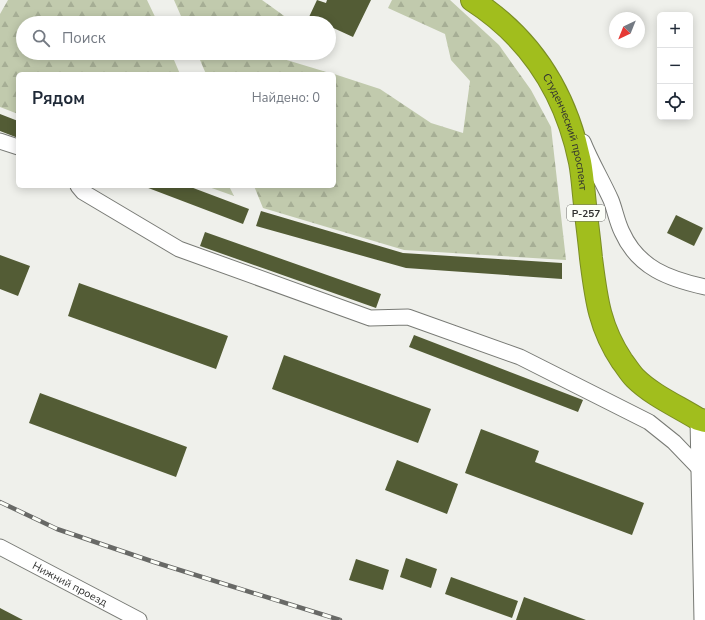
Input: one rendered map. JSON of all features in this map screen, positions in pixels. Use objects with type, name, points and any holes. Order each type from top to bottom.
[{"type":"highway","name":"Студенческий проспект","points":[[472,0],[522,41],[540,64],[552,83],[568,121],[574,138],[580,164],[599,312],[614,349],[635,377],[653,392],[702,420]]},
{"type":"street","points":[[574,138],[583,142],[591,161],[603,182],[612,203],[621,231],[631,249],[646,264],[664,275],[682,282],[705,287]]},
{"type":"street","points":[[0,141],[16,146]]},
{"type":"street","points":[[80,188],[83,192],[179,249],[370,318],[408,317],[520,357],[649,422],[674,442],[699,468]]},
{"type":"street","points":[[702,420],[699,468],[702,620]]},
{"type":"street","name":"Нижний проезд","points":[[0,547],[139,620]]},
{"type":"green space","points":[[8,0],[147,0],[155,16],[16,16],[16,60],[174,60],[179,72],[16,72],[16,113],[0,107],[0,14]]},
{"type":"green space","points":[[174,0],[262,0],[284,16],[181,16]]},
{"type":"green space","points":[[392,0],[450,0],[499,45],[531,90],[551,127],[566,260],[404,250],[263,208],[255,188],[336,188],[336,75],[380,89],[431,123],[463,133],[470,81],[451,60],[445,34],[388,8]]},
{"type":"green space","points":[[200,60],[287,60],[326,72],[205,72]]},
{"type":"green space","points":[[212,188],[230,188],[234,196]]},
{"type":"building","points":[[317,0],[326,3],[327,0],[371,0],[353,37],[336,29],[336,16],[309,16]]},
{"type":"building","points":[[0,114],[16,120],[16,137],[0,131]]},
{"type":"building","points":[[148,188],[193,188],[249,209],[243,224]]},
{"type":"building","points":[[261,211],[403,253],[562,263],[562,279],[406,268],[256,226]]},
{"type":"building","points":[[676,215],[703,228],[694,246],[667,233]]},
{"type":"building","points":[[205,232],[381,294],[376,308],[200,246]]},
{"type":"building","points":[[0,255],[30,266],[18,296],[0,289]]},
{"type":"building","points":[[79,283],[228,336],[216,369],[68,316]]},
{"type":"building","points":[[414,335],[583,400],[578,412],[409,347]]},
{"type":"building","points":[[284,355],[431,409],[418,443],[272,389]]},
{"type":"building","points":[[40,393],[187,447],[176,477],[29,423]]},
{"type":"building","points":[[481,429],[539,451],[535,462],[644,503],[632,535],[465,473]]},
{"type":"building","points":[[397,460],[458,484],[447,514],[385,490]]},
{"type":"building","points":[[406,558],[437,569],[431,588],[400,577]]},
{"type":"building","points":[[356,559],[389,570],[383,590],[349,580]]},
{"type":"building","points":[[451,577],[518,601],[512,618],[445,594]]},
{"type":"building","points":[[524,597],[586,620],[516,620]]},
{"type":"building","points":[[0,608],[23,620],[0,620]]},
{"type":"railway","points":[[0,502],[57,529],[154,562],[340,620]]}]
